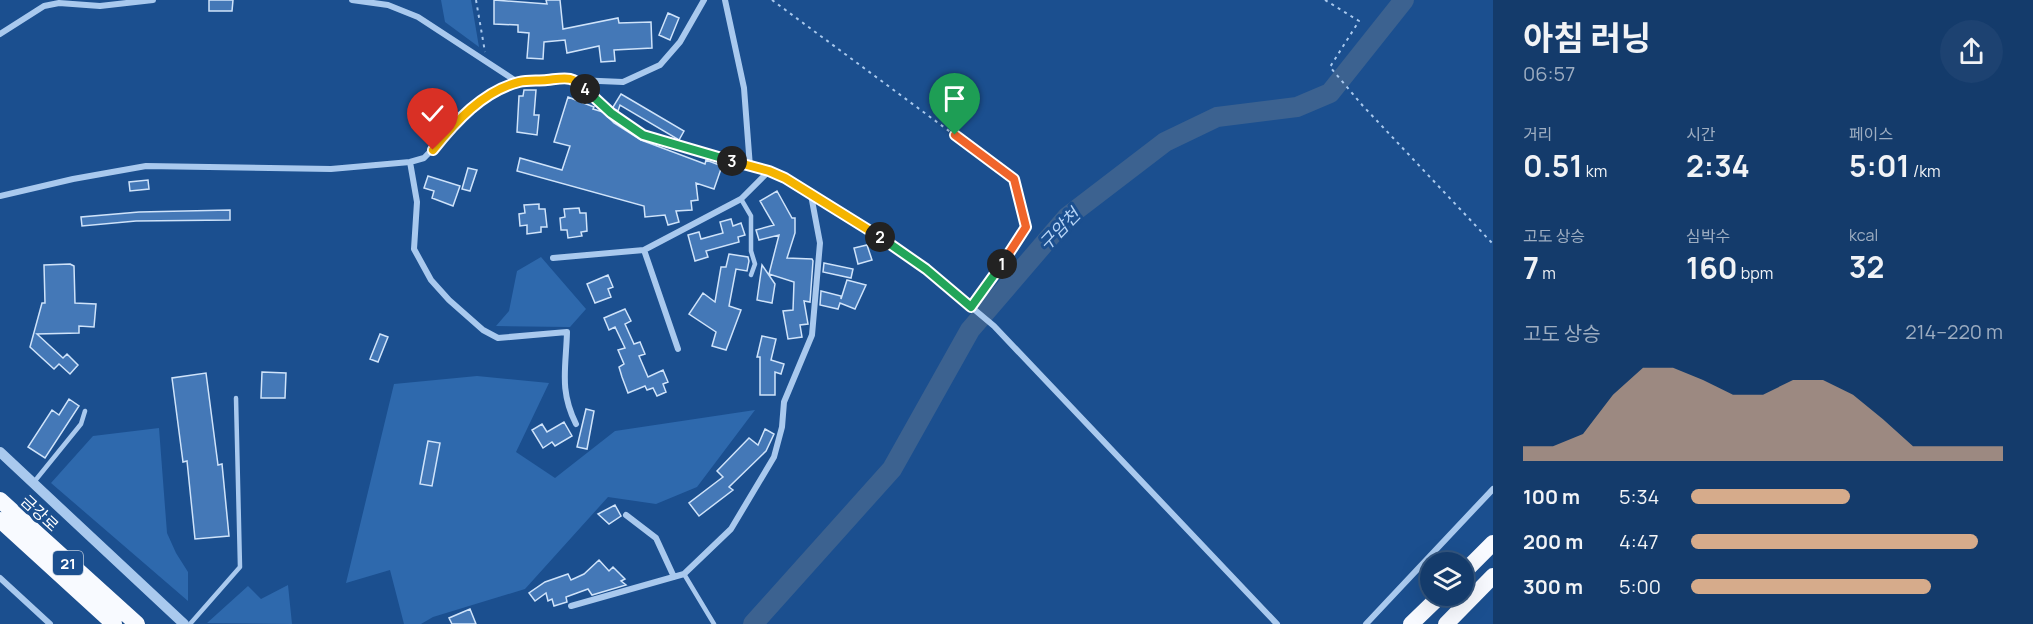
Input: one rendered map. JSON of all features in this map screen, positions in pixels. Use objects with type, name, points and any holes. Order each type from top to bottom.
[{"type":"highway","name":"금강로","points":[[0,500],[136,624]]},
{"type":"highway","name":"금강로","points":[[0,520],[114,624]]},
{"type":"highway","points":[[1474,562],[1493,543]]},
{"type":"highway","points":[[1446,624],[1493,576]]},
{"type":"highway","points":[[1411,624],[1430,606]]},
{"type":"street","points":[[0,34],[44,6],[59,3],[100,6],[153,0]]},
{"type":"street","points":[[352,0],[388,5],[418,16],[519,82]]},
{"type":"street","points":[[0,196],[73,179],[146,166],[201,165],[331,169],[410,162],[424,158],[475,105],[494,93],[519,82],[564,78],[623,82],[660,65],[680,42],[704,0]]},
{"type":"street","points":[[725,0],[744,88],[750,167]]},
{"type":"street","points":[[576,80],[611,113],[643,135],[769,171],[856,220],[926,269],[994,326],[1277,624]]},
{"type":"street","points":[[410,162],[417,202],[414,249],[431,280],[457,308],[483,330],[498,338],[567,332],[563,382],[569,410],[576,424]]},
{"type":"street","points":[[553,258],[644,250],[741,199],[769,171]]},
{"type":"street","points":[[571,606],[684,574],[731,530],[774,457],[782,428],[784,402],[812,335],[820,243],[811,195]]},
{"type":"street","points":[[644,250],[678,349]]},
{"type":"street","points":[[0,452],[184,624]]},
{"type":"street","points":[[1366,624],[1493,489]]},
{"type":"street","points":[[626,515],[657,538],[674,577]]},
{"type":"street","points":[[0,578],[50,624]]},
{"type":"lane","points":[[741,199],[751,216],[751,251],[755,264],[751,275]]},
{"type":"lane","points":[[190,624],[240,567],[236,398]]},
{"type":"lane","points":[[34,482],[81,424],[85,411]]},
{"type":"lane","points":[[684,574],[714,624]]},
{"type":"path","points":[[476,0],[486,60]]},
{"type":"path","points":[[772,0],[1014,179],[1026,227],[971,307]]},
{"type":"path","points":[[1325,0],[1359,21],[1330,67],[1363,106],[1493,244]]},
{"type":"shaded area","points":[[441,0],[471,0],[479,47],[445,22]]},
{"type":"shaded area","points":[[541,257],[586,309],[570,327],[496,326],[509,311],[517,271]]},
{"type":"shaded area","points":[[477,376],[549,383],[516,452],[555,478],[615,431],[755,410],[697,487],[656,504],[608,497],[525,589],[433,617],[421,624],[404,624],[390,570],[346,583],[394,384]]},
{"type":"shaded area","points":[[159,428],[167,533],[188,572],[188,601],[51,483],[93,436]]},
{"type":"shaded area","points":[[288,585],[292,624],[207,623],[248,586],[261,599]]},
{"type":"building","points":[[209,0],[233,0],[232,11],[209,11]]},
{"type":"building","points":[[494,0],[547,4],[546,0],[560,0],[563,29],[618,18],[619,23],[651,22],[652,48],[614,50],[615,61],[601,62],[599,46],[567,53],[565,40],[544,42],[543,59],[527,58],[529,33],[518,32],[518,25],[494,24]]},
{"type":"building","points":[[668,13],[679,18],[670,40],[659,35]]},
{"type":"building","points":[[524,90],[536,90],[534,115],[539,115],[537,135],[517,132],[519,96],[523,96]]},
{"type":"building","points":[[621,94],[684,131],[679,140],[620,105],[618,111],[614,109]]},
{"type":"building","points":[[568,97],[603,112],[614,123],[641,140],[705,164],[706,160],[722,166],[714,189],[696,183],[698,200],[691,201],[692,210],[676,211],[679,222],[668,225],[665,215],[645,217],[644,206],[517,171],[520,158],[562,170],[570,146],[554,142]]},
{"type":"building","points":[[468,168],[477,170],[470,191],[462,189]]},
{"type":"building","points":[[428,176],[460,186],[453,206],[432,198],[434,191],[424,188]]},
{"type":"building","points":[[148,180],[149,189],[130,191],[129,182]]},
{"type":"building","points":[[777,191],[792,218],[795,218],[795,233],[787,258],[812,259],[813,261],[810,302],[804,301],[808,324],[800,325],[802,337],[788,339],[783,311],[793,310],[794,282],[769,274],[779,235],[759,240],[756,230],[774,225],[760,201]]},
{"type":"building","points":[[539,204],[539,209],[545,209],[547,227],[541,227],[541,232],[527,234],[527,225],[520,226],[519,214],[525,213],[524,205]]},
{"type":"building","points":[[579,208],[580,213],[586,213],[587,231],[581,232],[582,236],[568,238],[567,230],[561,230],[560,218],[565,217],[564,209]]},
{"type":"building","points":[[230,210],[230,220],[136,221],[82,226],[81,217],[139,212]]},
{"type":"building","points":[[731,219],[733,226],[741,223],[745,235],[738,237],[739,242],[706,251],[708,257],[695,261],[688,235],[699,232],[701,239],[723,233],[720,222]]},
{"type":"building","points":[[867,245],[872,260],[858,264],[854,248]]},
{"type":"building","points":[[729,254],[748,257],[749,261],[747,271],[736,269],[729,306],[741,310],[726,350],[712,346],[716,332],[689,314],[703,293],[715,302],[721,267],[726,267]]},
{"type":"building","points":[[824,263],[853,269],[851,278],[823,272]]},
{"type":"building","points":[[70,264],[74,266],[75,303],[96,304],[94,327],[79,326],[79,333],[37,334],[63,358],[67,354],[78,365],[70,374],[59,364],[54,369],[30,347],[42,303],[45,303],[44,265]]},
{"type":"building","points":[[762,265],[775,284],[772,303],[757,300]]},
{"type":"building","points":[[608,275],[613,287],[608,289],[611,297],[595,303],[587,284]]},
{"type":"building","points":[[847,280],[866,285],[855,309],[840,303],[838,309],[820,305],[821,291],[841,296],[841,299]]},
{"type":"building","points":[[625,309],[631,321],[625,324],[634,344],[640,342],[645,354],[639,356],[648,377],[663,370],[668,382],[663,384],[666,392],[657,396],[653,388],[647,390],[645,386],[628,393],[622,377],[619,367],[624,364],[618,350],[625,348],[615,327],[609,330],[604,318]]},
{"type":"building","points":[[380,334],[388,337],[378,362],[370,359]]},
{"type":"building","points":[[762,336],[776,339],[771,360],[784,364],[781,374],[775,372],[775,395],[760,395],[760,357],[757,357]]},
{"type":"building","points":[[262,372],[286,373],[285,398],[261,398]]},
{"type":"building","points":[[206,373],[218,465],[222,464],[229,536],[195,539],[187,461],[183,462],[172,378]]},
{"type":"building","points":[[69,399],[79,406],[45,458],[28,447],[52,410],[59,415]]},
{"type":"building","points":[[586,409],[594,411],[587,449],[577,447]]},
{"type":"building","points":[[564,422],[572,436],[555,446],[552,442],[543,448],[532,430],[542,424],[547,432]]},
{"type":"building","points":[[765,429],[774,434],[766,451],[729,487],[733,490],[699,516],[689,503],[723,477],[717,471],[749,438],[758,445]]},
{"type":"building","points":[[428,441],[440,443],[432,486],[420,484]]},
{"type":"building","points":[[615,505],[621,516],[609,524],[598,514]]},
{"type":"building","points":[[599,560],[609,571],[613,567],[625,579],[621,581],[626,585],[592,595],[588,589],[566,597],[567,602],[554,606],[552,599],[548,601],[546,593],[535,601],[529,593],[545,582],[568,574],[571,580],[584,574]]},
{"type":"building","points":[[470,609],[476,624],[452,624],[449,618]]},
{"type":"waterway","name":"구암천","points":[[753,624],[892,469],[970,330],[1067,217],[1165,142],[1217,117],[1297,107],[1330,93],[1404,0]]},
{"type":"route","points":[[433,150],[475,105],[494,93],[519,82],[564,78],[576,80],[611,113],[643,135],[769,171],[785,178],[856,220],[926,269],[971,307],[1026,227],[1014,179],[955,135]]}]
